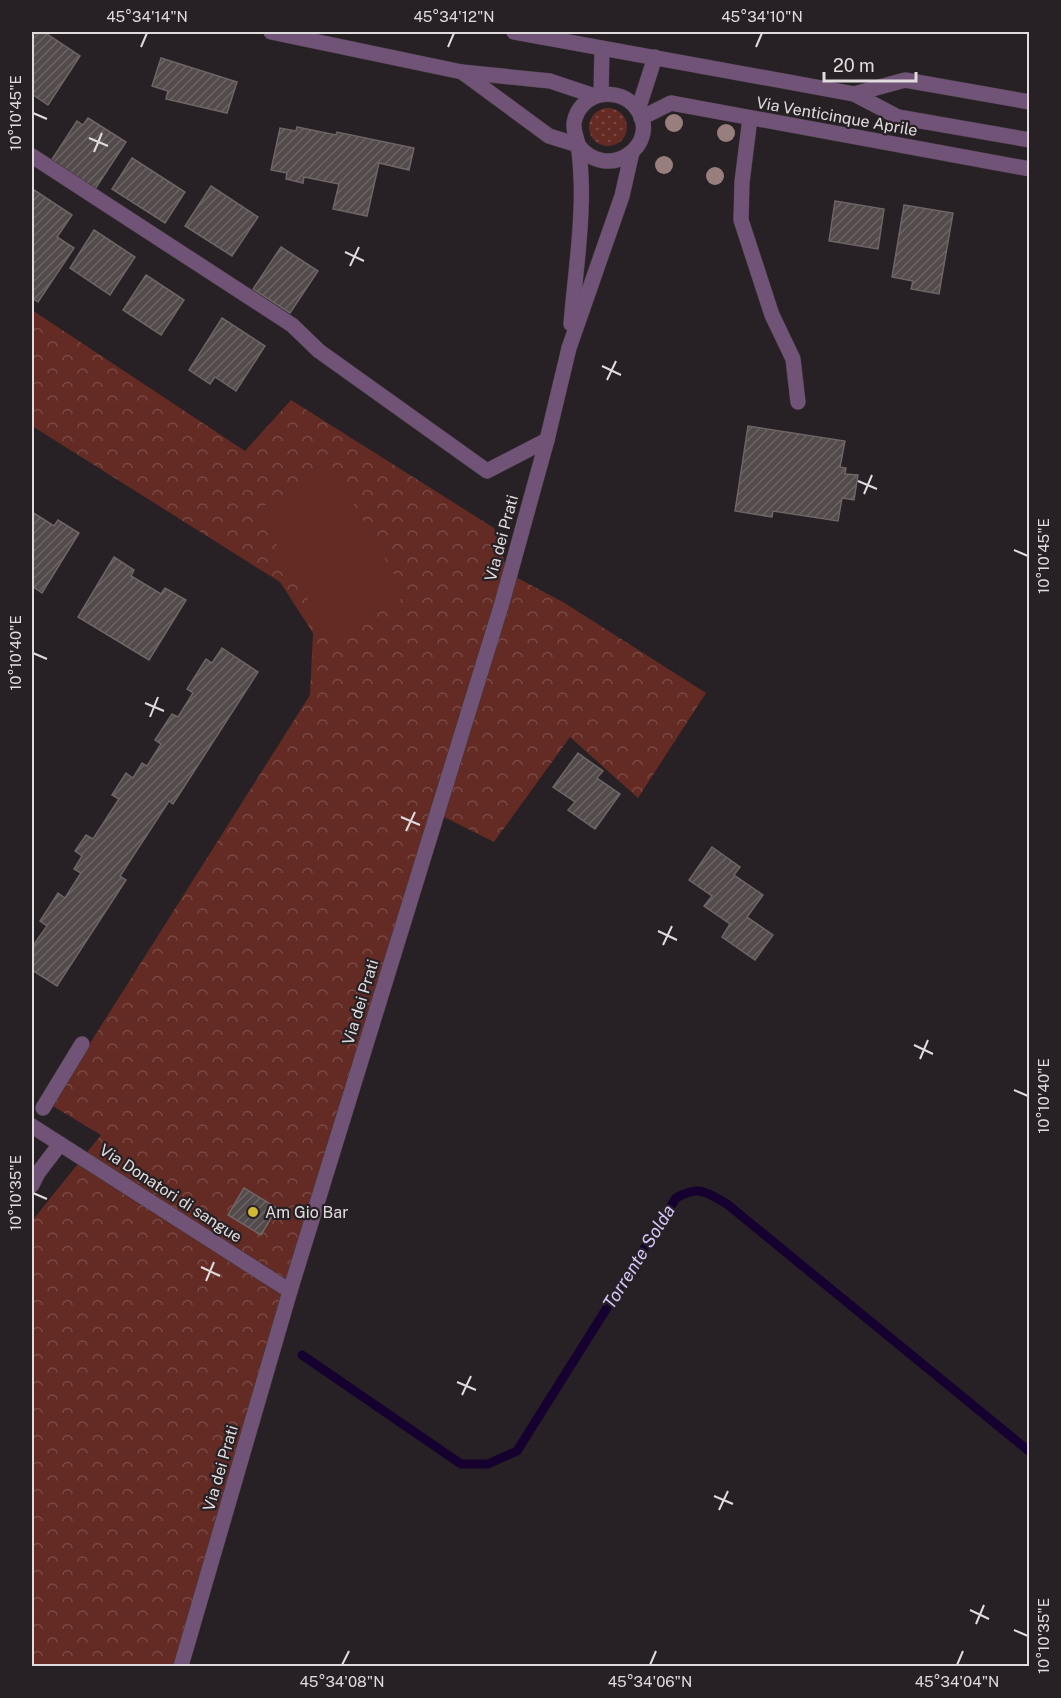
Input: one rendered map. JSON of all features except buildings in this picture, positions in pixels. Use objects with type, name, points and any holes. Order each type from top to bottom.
[{"type":"street","points":[[271,32],[462,72],[550,81],[598,95],[622,96],[639,114]]},
{"type":"street","name":"Via Venticinque Aprile","points":[[514,32],[854,94],[898,117],[1029,140]]},
{"type":"street","points":[[598,95],[602,49]]},
{"type":"street","name":"Via dei Prati","points":[[181,1666],[291,1291],[499,614],[547,440],[569,348],[622,196],[633,152],[641,136],[639,114],[655,57]]},
{"type":"street","points":[[462,72],[549,136],[578,145],[594,159],[614,162],[633,152]]},
{"type":"street","name":"Via Venticinque Aprile","points":[[854,94],[905,80],[1029,102]]},
{"type":"street","name":"Via dei Prati","points":[[569,348],[581,209],[578,145],[574,134],[574,122],[585,102],[598,95]]},
{"type":"street","name":"Via Venticinque Aprile","points":[[639,114],[672,103],[1029,169]]},
{"type":"street","points":[[750,118],[742,183],[741,220],[772,315],[793,359],[798,402]]},
{"type":"street","points":[[32,156],[292,325],[320,351],[487,471],[547,440]]},
{"type":"street","points":[[43,1108],[82,1044]]},
{"type":"street","name":"Via Donatori di sangue","points":[[32,1126],[291,1291]]},
{"type":"street","points":[[35,1179],[60,1144]]},
{"type":"green space","points":[[608,108],[622,113],[627,127],[622,141],[608,146],[594,141],[589,127],[594,113]]},
{"type":"green space","points":[[32,310],[245,451],[291,400],[494,528],[508,573],[563,602],[706,693],[638,798],[570,737],[494,842],[436,813],[175,1666],[32,1666],[32,1221],[101,1135],[51,1105],[310,695],[313,633],[280,582],[32,426]]},
{"type":"green space","points":[[332,466],[406,596],[331,640],[257,510]]},
{"type":"waterway","name":"Torrente Solda","points":[[302,1355],[461,1464],[488,1464],[517,1451],[676,1198],[697,1191],[727,1204],[1030,1452]]},
{"type":"place","name":"Am Gio Bar","points":[[253,1212]]}]
